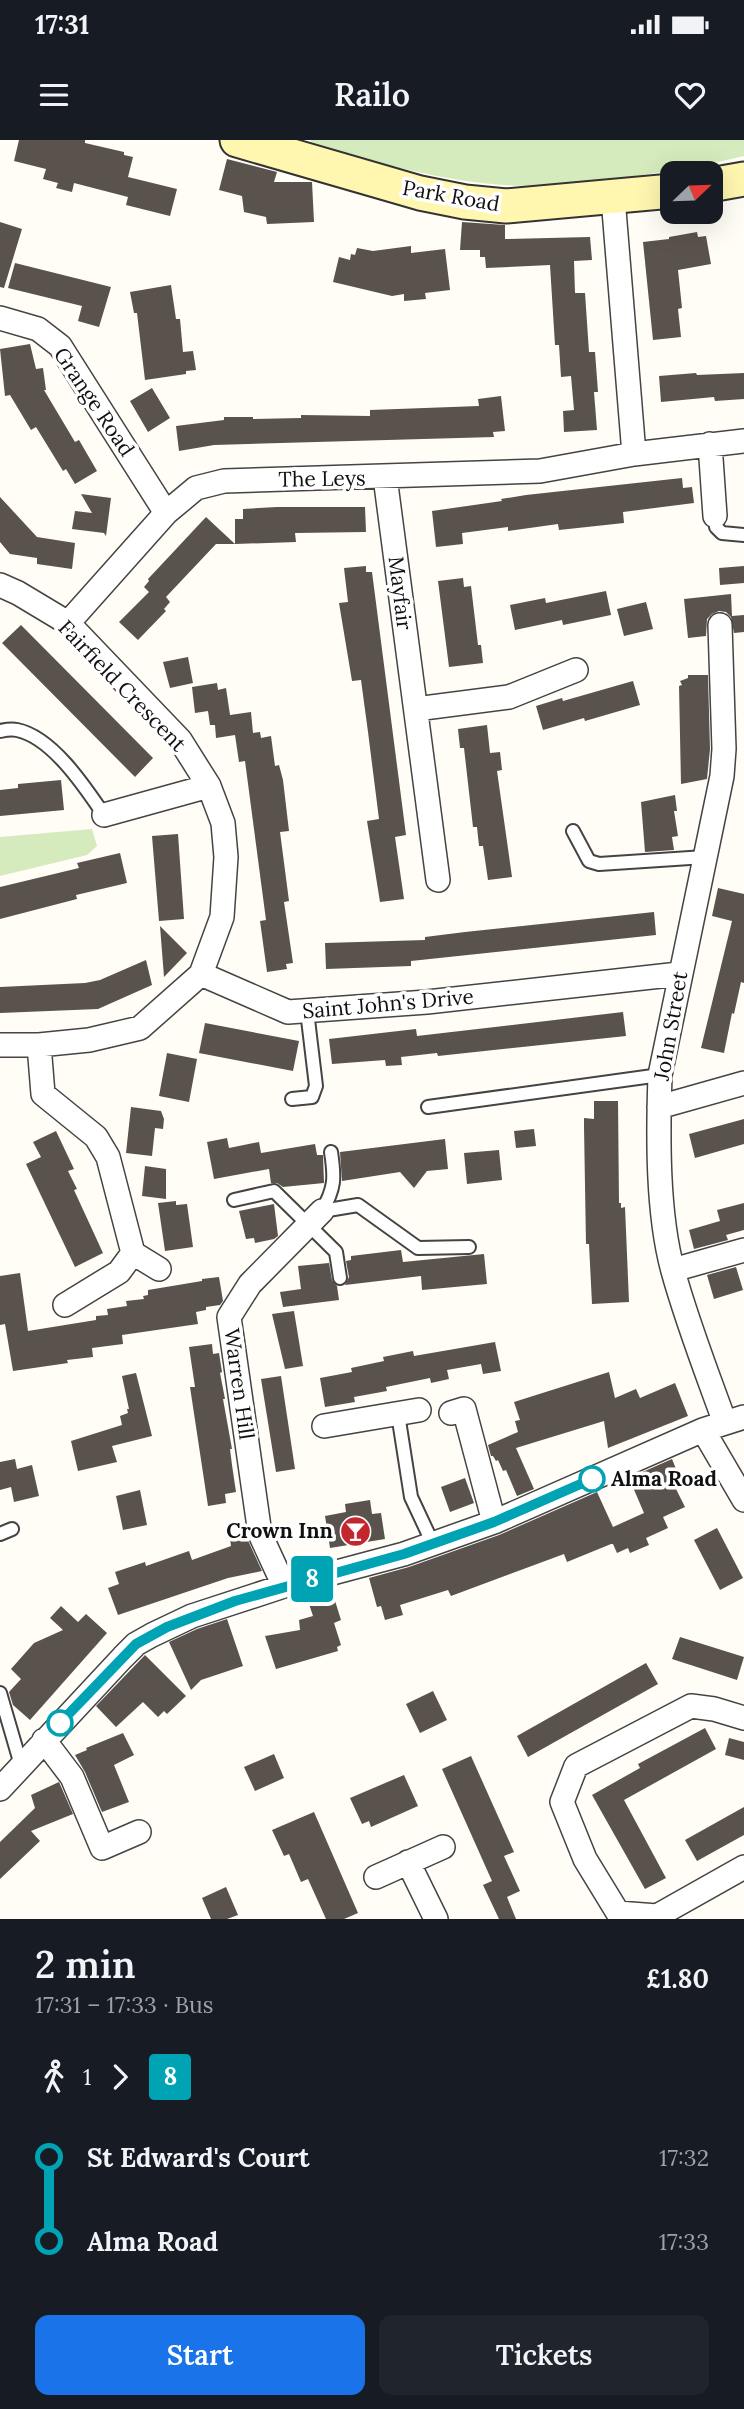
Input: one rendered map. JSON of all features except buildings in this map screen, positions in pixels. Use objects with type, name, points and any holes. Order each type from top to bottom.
[{"type":"main road","name":"Park Road","points":[[237,140],[420,193],[465,201],[506,206],[660,192]]},
{"type":"main road","points":[[723,183],[744,179]]},
{"type":"street","points":[[613,198],[634,454]]},
{"type":"street","name":"Grange Road","points":[[0,318],[38,329],[60,346],[166,513]]},
{"type":"street","name":"The Leys","points":[[68,623],[166,513],[196,488],[224,481],[540,471],[634,454],[744,441]]},
{"type":"street","points":[[710,444],[715,516]]},
{"type":"street","name":"Mayfair","points":[[385,477],[438,880]]},
{"type":"street","name":"Fairfield Crescent","points":[[0,585],[68,623],[180,740],[209,786],[223,823],[226,857],[222,917],[201,974]]},
{"type":"street","name":"John Street","points":[[720,625],[724,749],[733,776],[705,857],[660,1074],[659,1107],[660,1183],[673,1270],[724,1424]]},
{"type":"street","points":[[416,709],[509,696],[576,670]]},
{"type":"street","points":[[104,815],[209,786]]},
{"type":"street","points":[[0,1045],[39,1045],[89,1040],[140,1028],[201,974]]},
{"type":"street","name":"Saint John's Drive","points":[[201,974],[288,1012],[427,1002],[679,974]]},
{"type":"street","points":[[39,1045],[43,1094],[96,1137],[108,1157],[133,1253],[159,1269]]},
{"type":"street","points":[[659,1107],[744,1083]]},
{"type":"street","name":"Warren Hill","points":[[284,1586],[260,1534],[229,1317],[250,1284],[315,1218]]},
{"type":"street","points":[[673,1270],[744,1250]]},
{"type":"street","points":[[65,1305],[119,1272],[133,1253]]},
{"type":"street","points":[[450,1413],[464,1409],[494,1522]]},
{"type":"street","points":[[324,1426],[408,1412]]},
{"type":"street","points":[[0,1789],[136,1644],[192,1616],[284,1586],[404,1554],[494,1522],[724,1424],[744,1500]]},
{"type":"street","points":[[744,1718],[714,1709],[691,1706],[576,1766],[562,1802],[585,1859],[618,1913],[657,1916],[744,1867]]},
{"type":"street","points":[[44,1740],[72,1777],[102,1848],[139,1832]]},
{"type":"street","points":[[376,1877],[443,1847]]},
{"type":"street","points":[[408,1862],[436,1919]]},
{"type":"lane","points":[[715,516],[716,527],[722,533],[744,535]]},
{"type":"lane","points":[[0,731],[16,729],[37,738],[65,763],[104,815]]},
{"type":"lane","points":[[573,831],[589,860],[600,864],[705,857]]},
{"type":"lane","points":[[292,1099],[312,1097],[316,1086],[307,1011]]},
{"type":"lane","points":[[428,1107],[660,1074]]},
{"type":"lane","points":[[315,1218],[333,1191],[331,1152]]},
{"type":"lane","points":[[234,1200],[274,1191],[315,1218],[336,1252],[340,1278]]},
{"type":"lane","points":[[315,1218],[358,1205],[418,1248],[469,1247]]},
{"type":"lane","points":[[408,1412],[411,1497],[433,1544]]},
{"type":"lane","points":[[0,1693],[21,1765]]},
{"type":"green space","points":[[311,140],[744,140],[744,156],[721,161],[660,161],[660,172],[532,186],[448,178],[311,144]]},
{"type":"green space","points":[[92,829],[97,846],[87,855],[0,876],[0,837]]},
{"type":"bus line","name":"8","points":[[60,1723],[136,1644],[167,1627],[235,1601],[404,1554],[494,1522],[592,1479]]},
{"type":"place","name":"Alma Road","points":[[592,1479]]},
{"type":"place","name":"Crown Inn","points":[[356,1531]]}]
